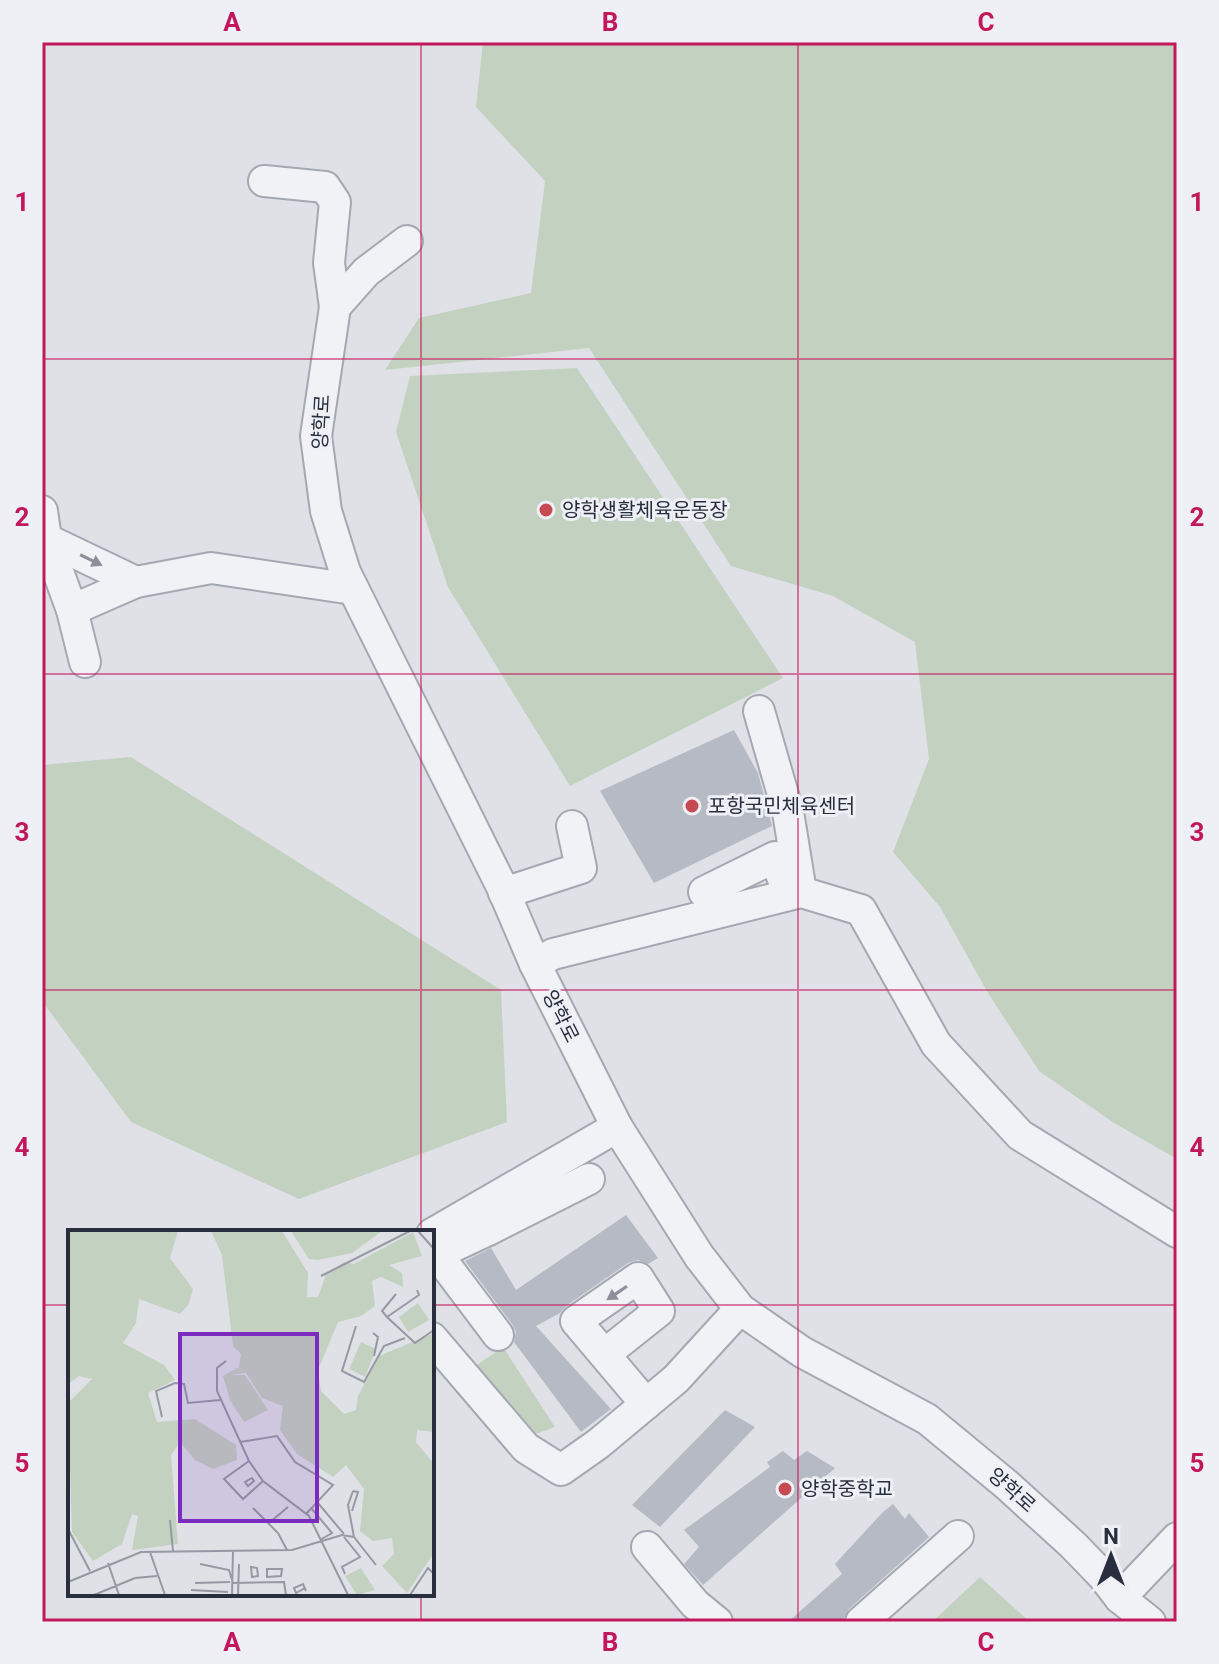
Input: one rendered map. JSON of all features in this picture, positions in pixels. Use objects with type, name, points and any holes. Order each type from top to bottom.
[{"type":"street","name":"양학로","points":[[264,181],[325,187],[335,202],[329,263],[335,307],[316,436],[326,511],[345,572],[617,1127],[699,1256],[740,1309],[802,1352],[927,1419],[1073,1545],[1134,1609]]},
{"type":"street","points":[[335,307],[366,272],[407,241]]},
{"type":"street","points":[[44,525],[136,582]]},
{"type":"street","points":[[44,525],[72,610],[85,662]]},
{"type":"street","points":[[72,610],[136,582],[211,568],[353,589]]},
{"type":"street","points":[[759,711],[788,812],[795,894]]},
{"type":"street","points":[[504,893],[581,868],[572,826]]},
{"type":"street","points":[[704,892],[775,857],[795,894]]},
{"type":"street","points":[[535,964],[553,954],[795,894],[861,910],[936,1044],[1020,1135],[1177,1232]]},
{"type":"street","points":[[498,1335],[437,1254],[617,1127]]},
{"type":"street","points":[[434,1233],[589,1179]]},
{"type":"street","points":[[434,1340],[526,1448],[561,1470],[598,1444],[676,1379],[740,1309]]},
{"type":"street","points":[[605,1354],[646,1404]]},
{"type":"street","points":[[861,1622],[958,1536]]},
{"type":"street","points":[[647,1547],[695,1604],[717,1622]]},
{"type":"street","points":[[1134,1609],[1177,1553]]},
{"type":"green space","points":[[483,42],[1177,42],[1177,1159],[1114,1123],[1039,1071],[988,993],[940,907],[893,852],[929,759],[915,642],[833,596],[731,566],[589,348],[385,370],[419,318],[531,293],[545,181],[476,107]]},
{"type":"green space","name":"양학생활체육운동장","points":[[577,368],[783,678],[570,786],[448,587],[396,432],[410,376]]},
{"type":"green space","points":[[131,757],[501,990],[507,1122],[299,1199],[131,1122],[42,1001],[42,765]]},
{"type":"green space","points":[[503,1347],[555,1427],[530,1436],[477,1365]]},
{"type":"green space","points":[[980,1577],[1030,1622],[932,1622]]},
{"type":"building","name":"포항국민체육센터","points":[[734,730],[758,773],[772,826],[654,883],[600,791]]},
{"type":"building","points":[[626,1215],[658,1258],[648,1264],[638,1260],[628,1263],[560,1313],[536,1326],[611,1409],[581,1432],[514,1342],[516,1332],[512,1324],[465,1261],[491,1248],[516,1290]]},
{"type":"building","points":[[725,1410],[755,1427],[660,1527],[632,1505]]},
{"type":"building","points":[[783,1451],[794,1460],[807,1451],[835,1468],[703,1585],[684,1564],[699,1547],[684,1530],[770,1467],[767,1462]]},
{"type":"building","points":[[893,1504],[905,1519],[909,1513],[929,1537],[849,1609],[842,1622],[788,1622],[842,1574],[835,1564]]},
{"type":"place","name":"양학생활체육운동장","points":[[546,510]]},
{"type":"place","name":"포항국민체육센터","points":[[692,806]]},
{"type":"place","name":"양학중학교","points":[[785,1489]]}]
